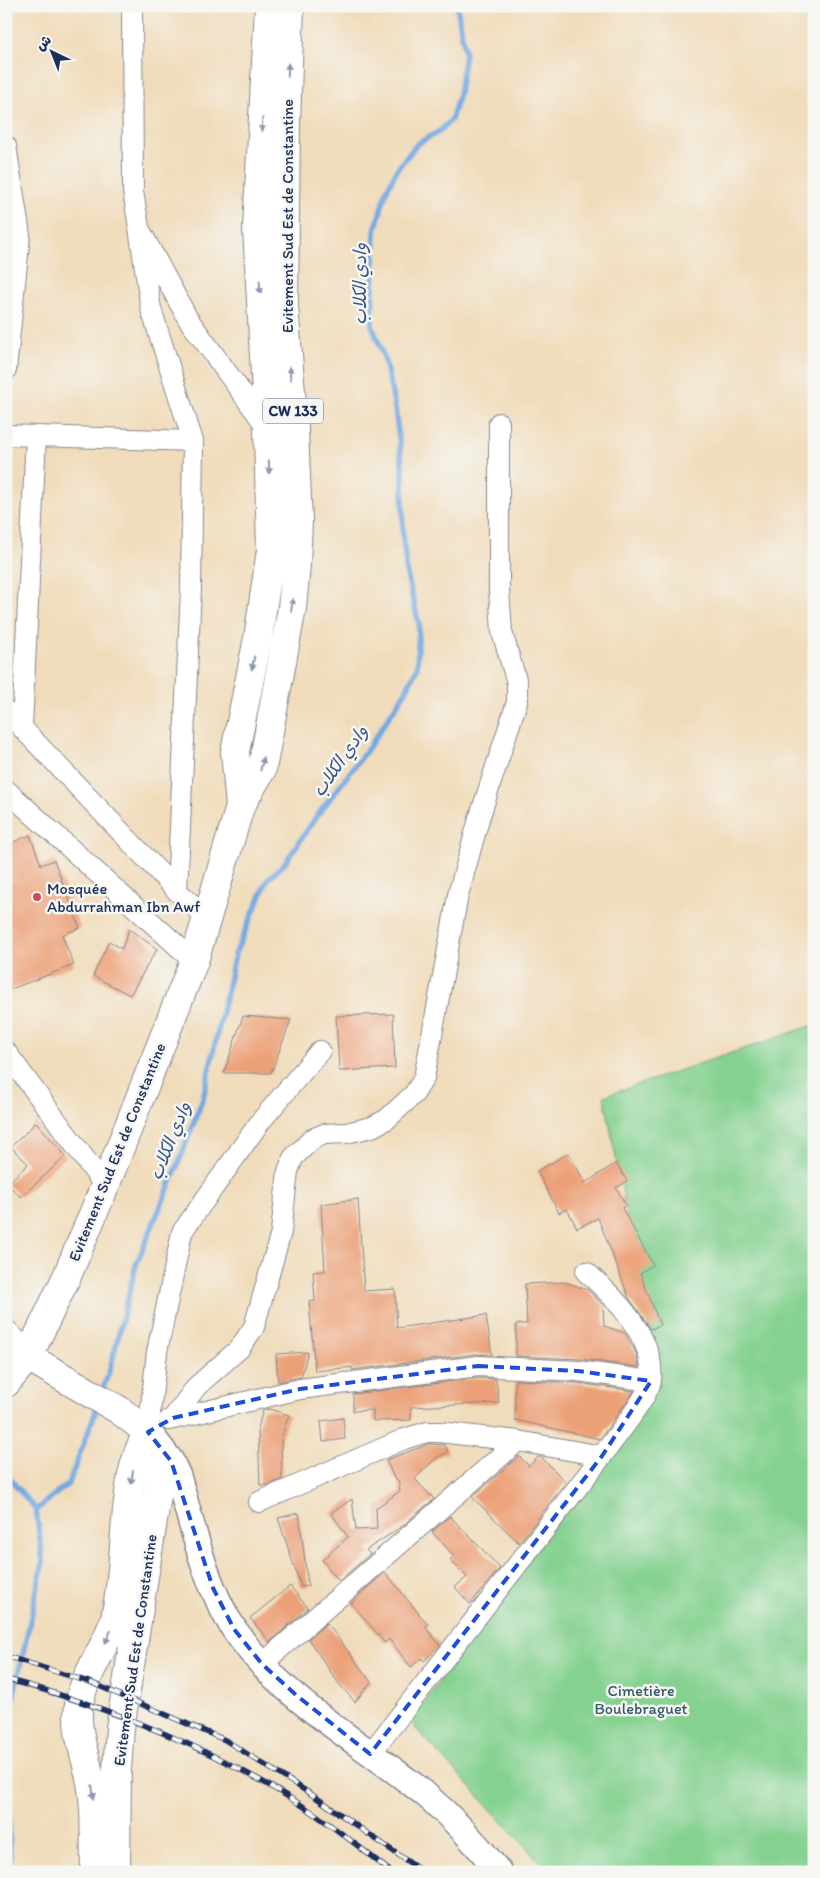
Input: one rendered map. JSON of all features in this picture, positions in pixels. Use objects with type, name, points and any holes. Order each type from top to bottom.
[{"type":"main road","name":"Evitement Sud Est de Constantine","points":[[28,1356],[67,1276],[105,1186],[194,960],[240,807],[262,769],[292,608],[298,521],[281,429],[256,228],[269,6]]},
{"type":"main road","name":"Evitement Sud Est de Constantine","points":[[281,429],[286,123],[290,6]]},
{"type":"main road","points":[[6,1335],[28,1356],[74,1386],[119,1410],[148,1432]]},
{"type":"main road","name":"CW 133","points":[[6,1384],[28,1356]]},
{"type":"main road","name":"Evitement Sud Est de Constantine","points":[[95,1872],[92,1788],[80,1736],[78,1709],[85,1682],[112,1629],[123,1564],[133,1470],[142,1441],[148,1432]]},
{"type":"main road","name":"Evitement Sud Est de Constantine","points":[[116,1872],[117,1769],[120,1728],[159,1483],[158,1458],[148,1432]]},
{"type":"street","points":[[132,6],[133,191],[151,309],[193,441],[191,589],[177,891]]},
{"type":"street","points":[[6,146],[20,235],[6,370]]},
{"type":"street","points":[[139,228],[188,319],[281,429]]},
{"type":"street","points":[[173,1418],[197,1386],[239,1349],[254,1327],[281,1232],[288,1171],[293,1158],[312,1139],[324,1134],[372,1127],[387,1119],[414,1094],[424,1078],[458,895],[479,819],[517,702],[517,683],[502,632],[499,590],[499,423]]},
{"type":"street","points":[[6,435],[193,441]]},
{"type":"street","points":[[22,727],[36,436]]},
{"type":"street","points":[[6,711],[177,891],[206,917]]},
{"type":"street","points":[[6,790],[194,960]]},
{"type":"street","points":[[320,1051],[260,1122],[182,1232],[157,1352],[148,1432],[162,1447],[178,1476],[213,1588],[234,1629],[262,1664],[314,1712],[433,1802],[467,1833],[499,1872]]},
{"type":"street","points":[[6,1052],[105,1186]]},
{"type":"street","points":[[370,1754],[602,1456],[630,1418],[651,1381],[649,1358],[637,1329],[623,1308],[586,1272]]},
{"type":"street","points":[[148,1432],[173,1418],[300,1389],[468,1367],[498,1366],[578,1371],[651,1381]]},
{"type":"street","points":[[259,1502],[415,1434],[439,1432],[518,1441],[602,1456]]},
{"type":"street","points":[[262,1664],[518,1441]]},
{"type":"highlighted area","points":[[478,1366],[578,1371],[651,1381],[602,1456],[370,1754],[296,1695],[262,1664],[234,1629],[213,1588],[171,1461],[148,1432],[173,1418],[300,1389]]},
{"type":"green space","name":"Cimetière Boulebraguet","points":[[814,1025],[814,1872],[549,1872],[410,1722],[659,1383],[604,1096]]},
{"type":"building","name":"Mosquée Abdurrahman Ibn Awf","points":[[30,835],[41,865],[54,860],[80,928],[62,935],[74,965],[6,991],[6,845]]},
{"type":"building","points":[[129,929],[157,949],[130,995],[93,976],[109,941],[122,949]]},
{"type":"building","points":[[393,1014],[395,1068],[339,1071],[336,1016]]},
{"type":"building","points":[[243,1016],[291,1020],[271,1073],[224,1073]]},
{"type":"building","points":[[36,1122],[66,1156],[21,1197],[7,1184],[28,1164],[11,1147]]},
{"type":"building","points":[[569,1153],[585,1183],[616,1163],[627,1181],[616,1188],[626,1205],[622,1208],[653,1265],[640,1273],[660,1325],[651,1329],[629,1298],[598,1218],[577,1228],[567,1209],[559,1213],[537,1171]]},
{"type":"building","points":[[358,1199],[364,1291],[395,1289],[397,1328],[486,1315],[492,1355],[476,1354],[352,1370],[352,1367],[315,1371],[309,1302],[315,1301],[313,1272],[325,1271],[321,1204]]},
{"type":"building","points":[[565,1282],[588,1290],[603,1305],[604,1326],[625,1333],[636,1353],[639,1367],[580,1359],[516,1356],[516,1324],[527,1324],[525,1284]]},
{"type":"building","points":[[308,1352],[301,1377],[278,1382],[276,1354]]},
{"type":"building","points":[[478,1378],[496,1379],[499,1403],[411,1407],[411,1420],[373,1421],[373,1410],[353,1411],[353,1394]]},
{"type":"building","points":[[515,1380],[577,1383],[634,1391],[600,1439],[515,1420]]},
{"type":"building","points":[[269,1409],[289,1415],[281,1439],[282,1479],[268,1485],[260,1485],[258,1428],[263,1410]]},
{"type":"building","points":[[343,1418],[345,1439],[323,1442],[321,1421]]},
{"type":"building","points":[[429,1444],[445,1445],[448,1452],[436,1458],[415,1479],[434,1499],[401,1527],[366,1550],[370,1554],[339,1581],[322,1560],[348,1537],[331,1513],[352,1499],[356,1530],[377,1529],[376,1508],[400,1491],[398,1480],[395,1480],[386,1460]]},
{"type":"building","points":[[519,1456],[529,1466],[538,1457],[541,1457],[566,1482],[519,1543],[472,1497]]},
{"type":"building","points":[[299,1513],[308,1586],[301,1587],[278,1518]]},
{"type":"building","points":[[450,1516],[500,1568],[470,1604],[455,1587],[467,1577],[450,1560],[454,1556],[432,1532]]},
{"type":"building","points":[[385,1572],[428,1625],[425,1627],[440,1645],[424,1661],[422,1658],[411,1667],[389,1639],[385,1643],[351,1603]]},
{"type":"building","points":[[290,1586],[308,1608],[270,1642],[250,1618]]},
{"type":"building","points":[[327,1623],[371,1682],[355,1702],[339,1684],[308,1639]]},
{"type":"waterway","name":"وادي الكلاب","points":[[102,1391],[110,1369],[136,1265],[176,1170],[203,1098],[235,954],[268,879],[284,864],[317,816],[367,750],[406,691],[417,668],[419,624],[407,575],[403,538],[403,471],[395,408],[385,360],[372,325],[375,231],[386,192],[397,169],[417,144],[440,131],[451,120],[459,94],[465,54],[457,6]]},
{"type":"waterway","name":"وادي الكلاب","points":[[36,1510],[69,1483],[98,1405]]},
{"type":"waterway","name":"وادي الكلاب","points":[[6,1474],[36,1510],[43,1562],[7,1726],[10,1872]]},
{"type":"railway","points":[[6,1656],[92,1683],[225,1740],[314,1796],[423,1872]]},
{"type":"railway","points":[[6,1679],[85,1703],[125,1718],[203,1751],[241,1770],[312,1812],[391,1872]]},
{"type":"place","name":"Mosquée Abdurrahman Ibn Awf","points":[[37,897]]}]
